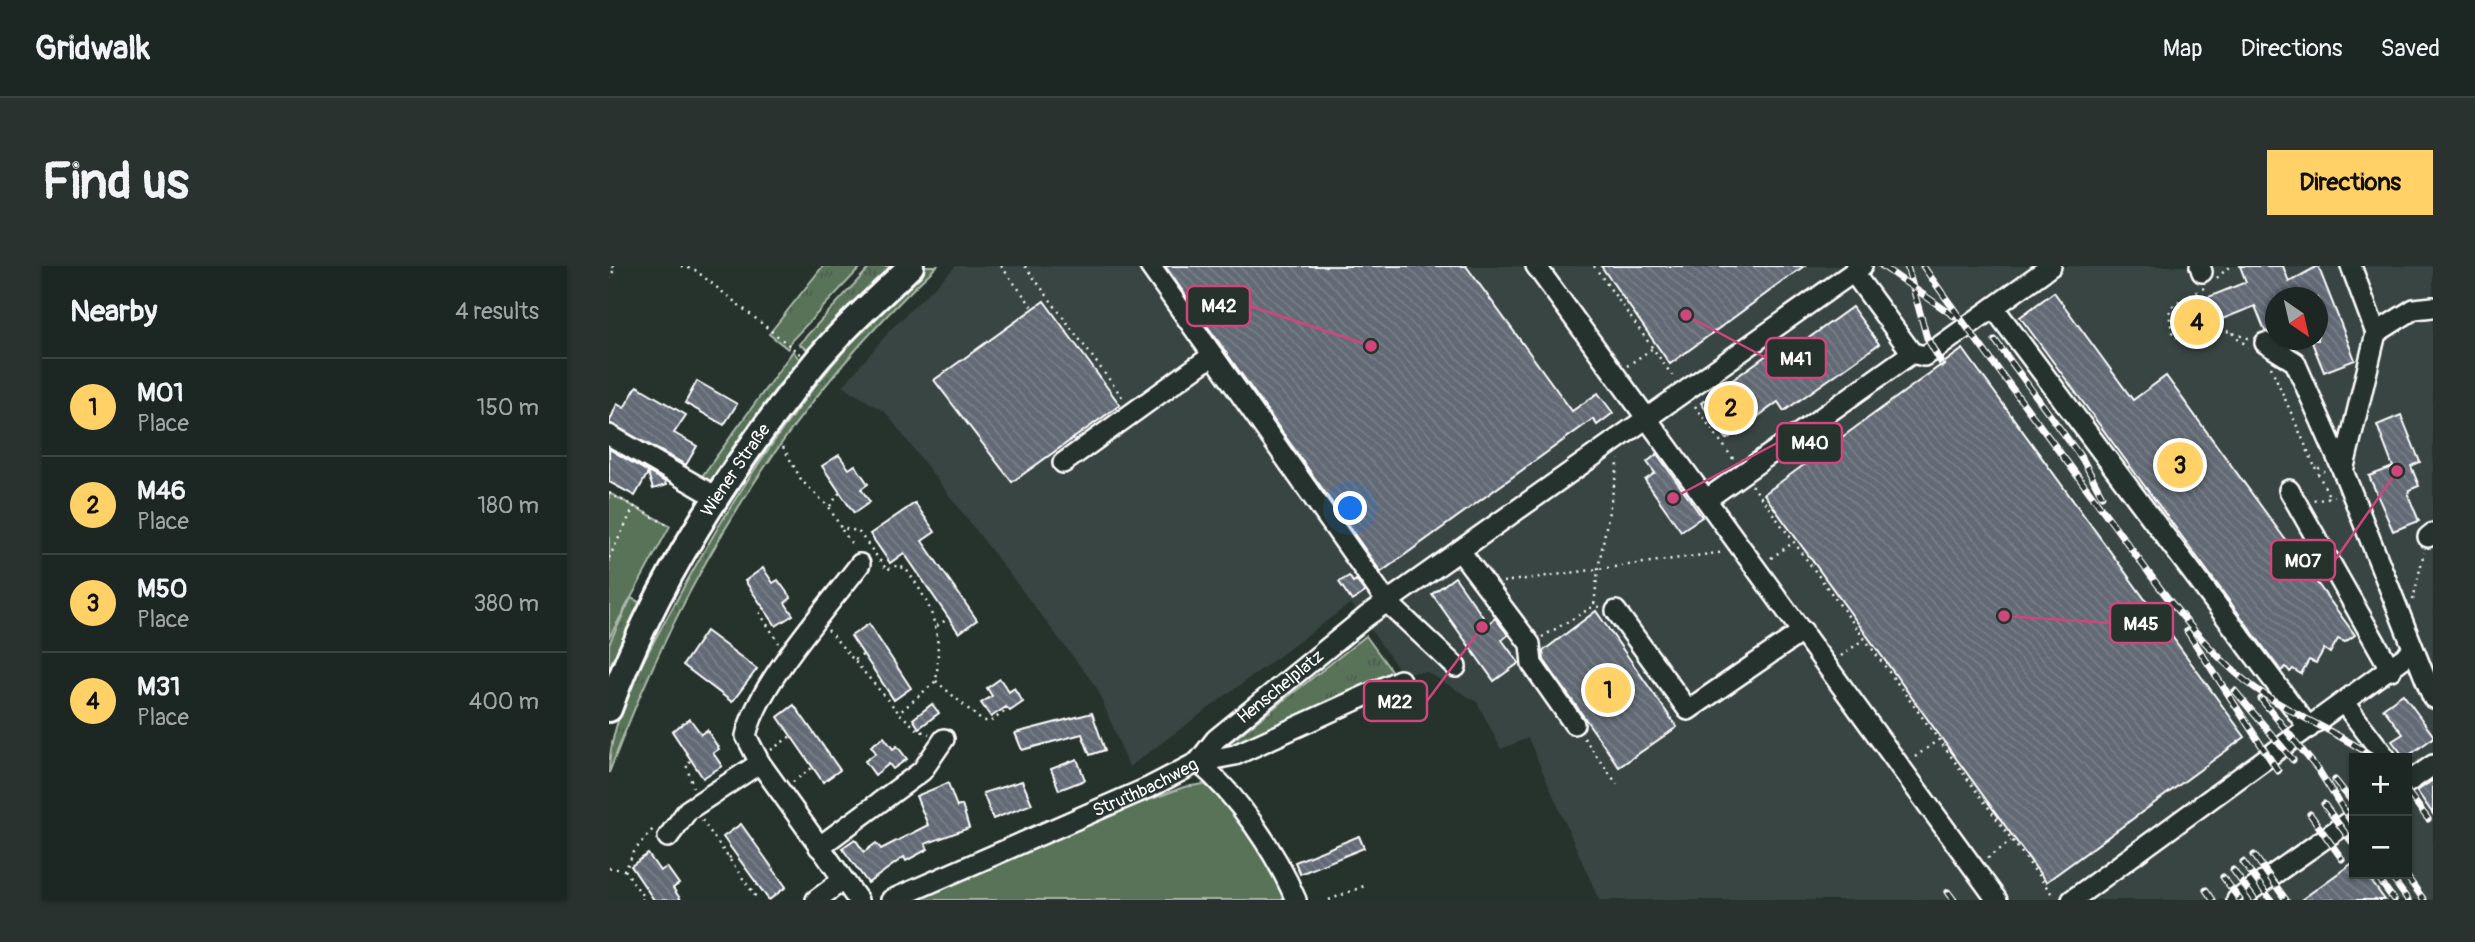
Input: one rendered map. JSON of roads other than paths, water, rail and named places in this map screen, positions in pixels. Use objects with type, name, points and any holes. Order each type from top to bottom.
[{"type":"main road","name":"Wiener Straße","points":[[609,709],[647,622],[718,498],[814,364],[911,266]]},
{"type":"street","points":[[1150,266],[1387,602],[1456,667]]},
{"type":"street","points":[[1536,266],[1997,900]]},
{"type":"street","points":[[1857,269],[1912,353],[1924,356],[2052,266]]},
{"type":"street","points":[[2346,479],[2376,333],[2351,266]]},
{"type":"street","name":"Henschelplatz","points":[[1198,762],[1216,739],[1367,616],[1649,420],[1857,269]]},
{"type":"street","points":[[2376,333],[2414,309],[2433,307]]},
{"type":"street","points":[[1994,308],[2309,729]]},
{"type":"street","points":[[2259,351],[2295,362],[2346,479],[2433,698]]},
{"type":"street","points":[[1707,499],[1912,353]]},
{"type":"street","points":[[1063,464],[1213,355]]},
{"type":"street","points":[[609,435],[718,498]]},
{"type":"street","points":[[2293,498],[2391,670]]},
{"type":"street","points":[[1460,551],[1530,644],[1532,664],[1574,724]]},
{"type":"street","points":[[858,900],[780,792],[765,756],[746,736],[750,719],[788,659],[860,564]]},
{"type":"street","points":[[1616,611],[1688,709],[1803,631]]},
{"type":"street","points":[[2072,900],[2391,670],[2413,651]]},
{"type":"street","name":"Struthbachweg","points":[[891,900],[1150,787],[1198,762],[1235,755],[1401,680]]},
{"type":"street","points":[[2344,703],[2382,753]]},
{"type":"street","points":[[819,847],[922,771],[944,739]]},
{"type":"street","points":[[663,831],[688,810],[698,810],[765,756]]},
{"type":"street","points":[[1198,762],[1216,777],[1280,863],[1296,900]]},
{"type":"street","points":[[2412,780],[2433,765]]},
{"type":"street","points":[[2237,900],[2349,822]]},
{"type":"street","points":[[815,900],[843,880]]},
{"type":"railway","points":[[1882,266],[1954,316]]},
{"type":"railway","points":[[1907,266],[1927,338],[1942,364]]},
{"type":"railway","points":[[1923,266],[2147,571],[2198,635],[2236,673],[2269,698],[2367,753]]},
{"type":"railway","points":[[1995,340],[2083,460],[2102,496]]},
{"type":"railway","points":[[2187,631],[2278,771]]},
{"type":"railway","points":[[2235,691],[2293,760]]},
{"type":"railway","points":[[2261,699],[2319,771],[2349,818]]},
{"type":"railway","points":[[2335,780],[2349,798]]},
{"type":"railway","points":[[2412,798],[2428,819]]},
{"type":"railway","points":[[2324,804],[2349,838]]},
{"type":"railway","points":[[2310,814],[2342,859]]},
{"type":"railway","points":[[2254,855],[2286,900]]},
{"type":"railway","points":[[2243,862],[2271,900]]},
{"type":"railway","points":[[2233,870],[2255,900]]},
{"type":"railway","points":[[2223,877],[2240,900]]},
{"type":"railway","points":[[2379,879],[2394,900]]},
{"type":"railway","points":[[2393,879],[2408,900]]},
{"type":"railway","points":[[2409,879],[2424,900]]},
{"type":"railway","points":[[2206,890],[2213,900]]},
{"type":"railway","points":[[1948,892],[1954,900]]},
{"type":"place","name":"M41","points":[[1686,315]]},
{"type":"place","name":"M31","points":[[2197,322]]},
{"type":"place","name":"M42","points":[[1371,346]]},
{"type":"place","name":"M46","points":[[1731,408]]},
{"type":"place","name":"M50","points":[[2180,465]]},
{"type":"place","name":"M07","points":[[2397,471]]},
{"type":"place","name":"M40","points":[[1673,498]]},
{"type":"place","name":"M45","points":[[2004,616]]},
{"type":"place","name":"M22","points":[[1482,627]]},
{"type":"place","name":"M01","points":[[1608,690]]}]
